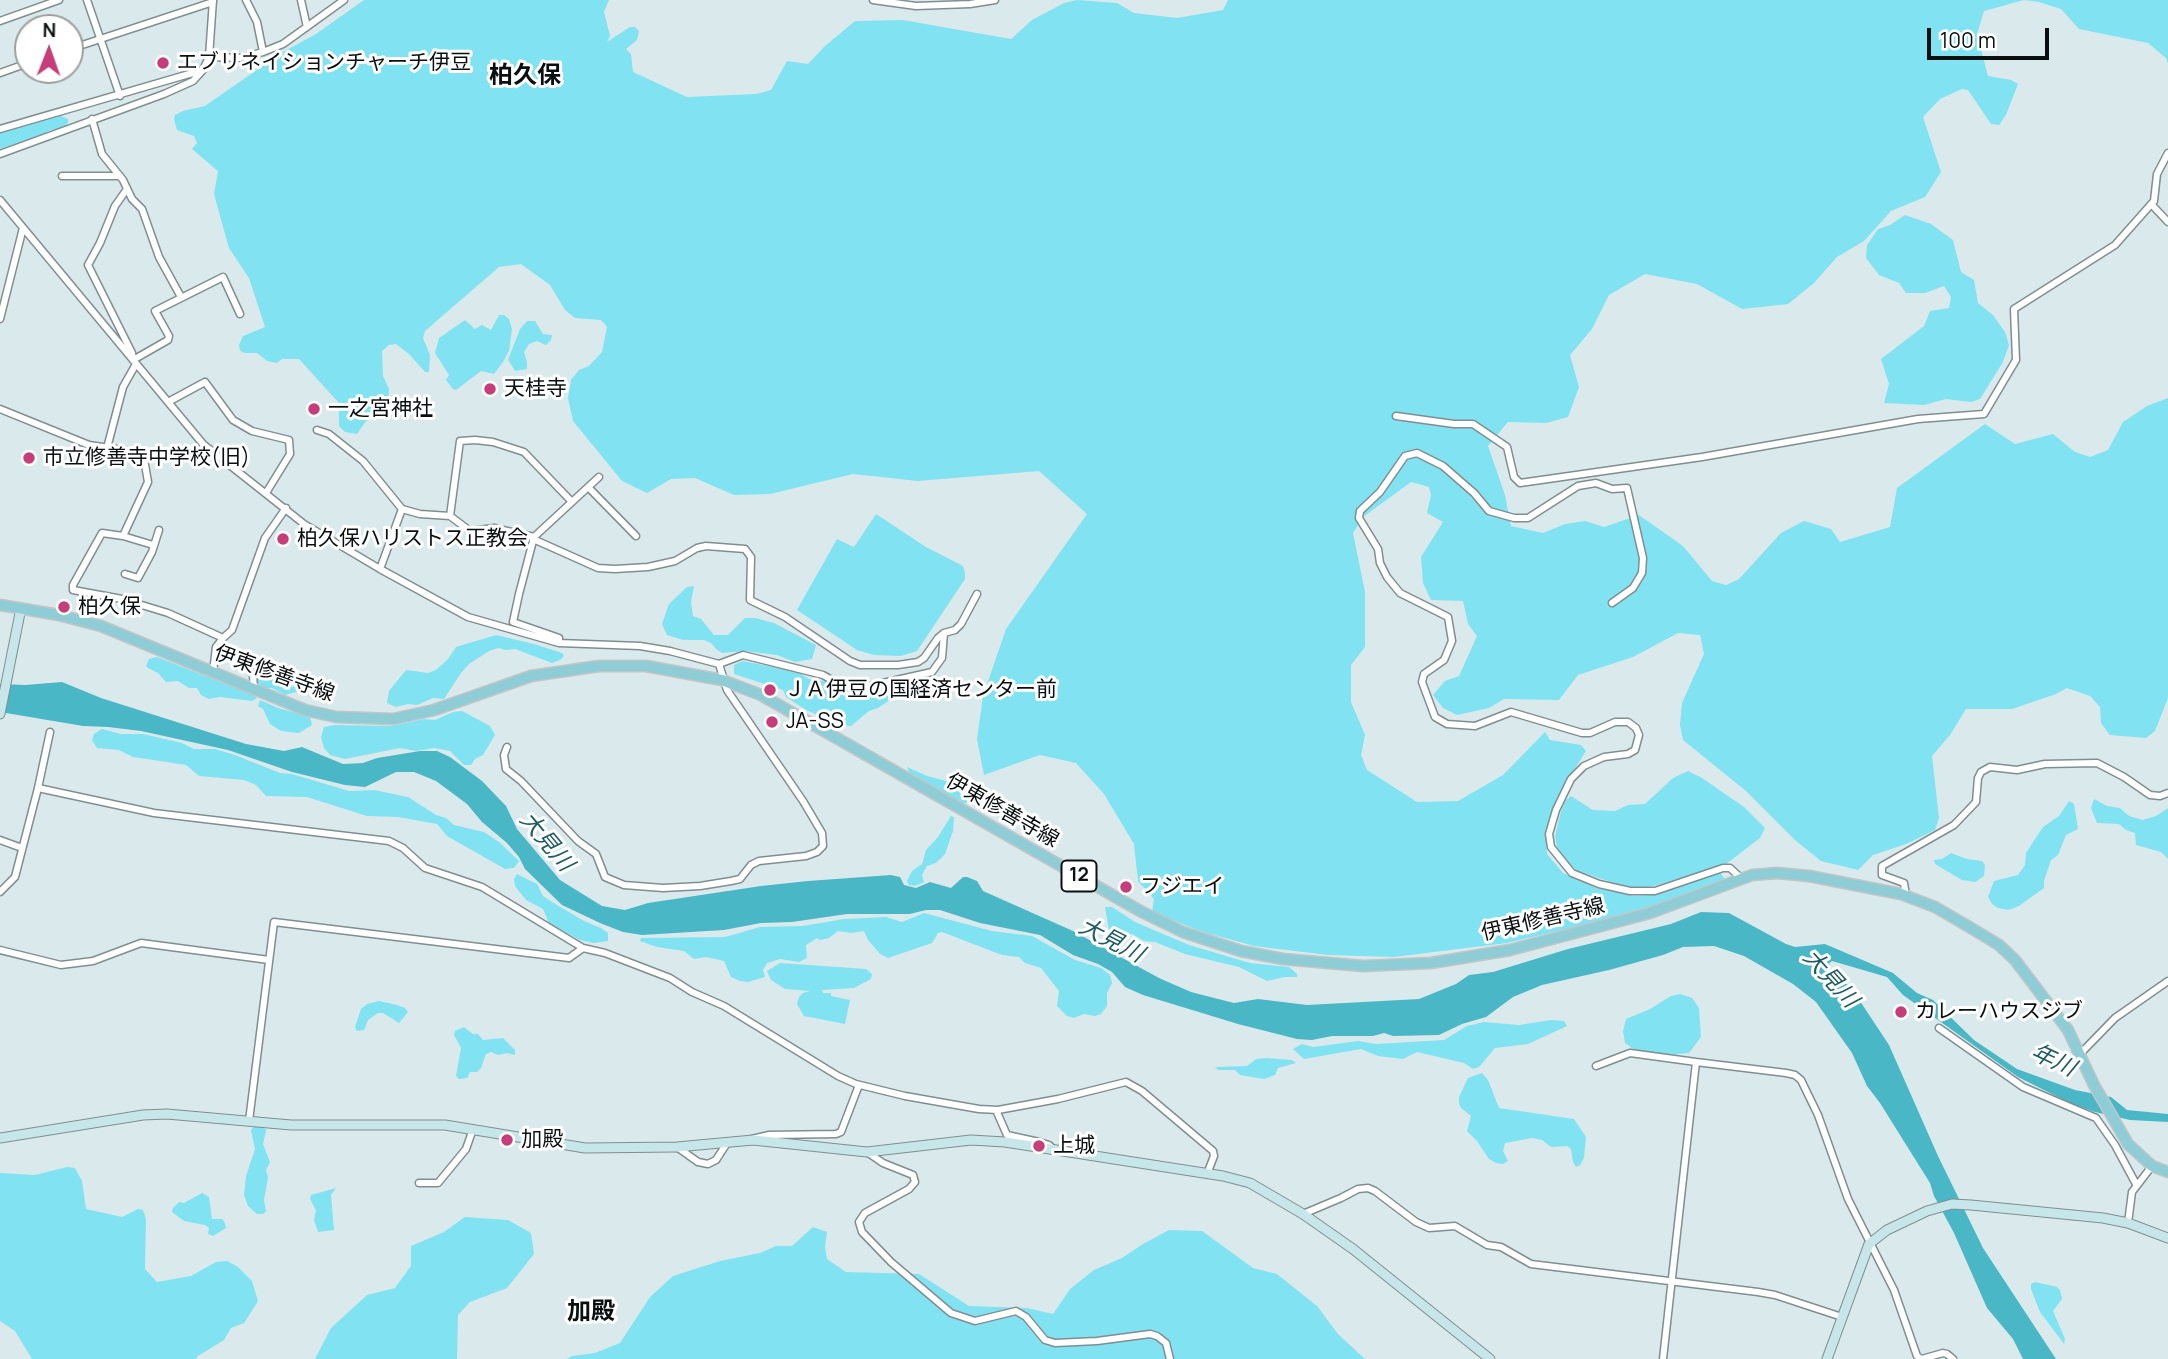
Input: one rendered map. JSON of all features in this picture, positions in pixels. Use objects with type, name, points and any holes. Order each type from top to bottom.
[{"type":"main road","name":"伊東修善寺線","points":[[0,605],[59,615],[101,626],[305,710],[336,717],[393,719],[434,710],[531,676],[579,668],[646,666],[722,680],[761,695],[1142,912],[1183,932],[1241,951],[1283,959],[1363,966],[1432,963],[1510,950],[1650,913],[1752,875],[1777,873],[1809,876],[1906,896],[1935,907],[1971,928],[1999,945],[2015,960],[2068,1030],[2094,1085],[2128,1144],[2152,1166],[2168,1172]]},
{"type":"street","points":[[0,21],[59,0]]},
{"type":"street","points":[[87,0],[120,96]]},
{"type":"street","points":[[246,0],[257,22],[263,52]]},
{"type":"street","points":[[301,0],[307,27]]},
{"type":"street","points":[[209,57],[254,56],[283,44],[344,0]]},
{"type":"street","points":[[873,0],[930,6],[995,0]]},
{"type":"street","points":[[0,154],[193,81],[203,70],[209,57],[213,1],[84,44]]},
{"type":"street","points":[[0,129],[203,70]]},
{"type":"street","points":[[92,119],[102,154],[120,176],[145,216],[159,257],[181,297]]},
{"type":"street","points":[[1396,416],[1473,424],[1507,447],[1514,477],[1520,483],[1702,457],[1918,419],[1984,414],[2017,360],[2014,309],[2115,245],[2152,205],[2157,174],[2168,153]]},
{"type":"street","points":[[62,176],[120,176]]},
{"type":"street","points":[[127,189],[115,206],[88,265],[135,362]]},
{"type":"street","points":[[0,200],[203,444],[304,524],[468,617],[559,643],[640,646],[719,664],[743,654],[823,675],[842,686],[865,687],[932,671],[942,658],[944,633]]},
{"type":"street","points":[[2152,205],[2168,222]]},
{"type":"street","points":[[0,320],[23,228]]},
{"type":"street","points":[[107,448],[124,387],[135,362],[168,340],[169,336],[155,311],[223,277],[240,314]]},
{"type":"street","points":[[168,402],[205,382],[233,421],[252,431],[289,440],[290,454],[266,493]]},
{"type":"street","points":[[0,409],[89,445],[143,453],[148,482],[123,536]]},
{"type":"street","points":[[317,430],[329,434],[363,461],[402,509],[450,516],[470,531],[494,528],[534,538],[598,568],[615,569],[675,561],[697,548],[706,546],[745,549],[751,557],[750,600],[785,617],[860,665],[918,662],[944,633],[956,630],[977,594]]},
{"type":"street","points":[[450,516],[460,441],[493,442],[524,452],[572,502]]},
{"type":"street","points":[[1612,603],[1633,588],[1642,573],[1643,558],[1627,488],[1612,489],[1596,483],[1578,486],[1528,518],[1514,519],[1489,511],[1474,493],[1443,466],[1417,453],[1405,456],[1380,492],[1360,511],[1359,517],[1393,585],[1400,593],[1448,617],[1452,641],[1444,660],[1424,674],[1422,682],[1435,717],[1447,724],[1475,726],[1511,712],[1581,733],[1590,733],[1615,722],[1628,722],[1636,728],[1639,735],[1635,750],[1628,754],[1604,757],[1584,766],[1571,779],[1556,810],[1549,834],[1551,847],[1572,873],[1599,884],[1630,891],[1655,891],[1723,868],[1730,868],[1742,879]]},
{"type":"street","points":[[559,643],[559,638],[513,622],[534,538],[599,477]]},
{"type":"street","points":[[588,486],[636,536]]},
{"type":"street","points":[[213,672],[216,647],[232,630],[265,538],[286,508]]},
{"type":"street","points":[[380,569],[402,509]]},
{"type":"street","points":[[125,574],[138,578],[152,552],[159,530]]},
{"type":"street","points":[[153,545],[102,533],[73,585],[73,590],[122,599],[168,613],[223,638]]},
{"type":"street","points":[[0,714],[21,608]]},
{"type":"street","points":[[241,657],[253,675],[254,689]]},
{"type":"street","points":[[507,747],[503,755],[506,769],[521,781],[578,841],[596,854],[605,877],[624,886],[675,887],[731,881],[740,878],[759,860],[806,856],[817,852],[824,840],[822,833],[737,706],[722,680],[719,664]]},
{"type":"street","points":[[0,892],[15,877],[50,732]]},
{"type":"street","points":[[1906,896],[1905,883],[1882,874],[1882,866],[1954,825],[1976,802],[1978,778],[1981,772],[1990,767],[2017,770],[2036,765],[2097,763],[2124,776],[2150,795],[2168,793]]},
{"type":"street","points":[[38,788],[154,813],[389,841],[403,848],[425,868],[482,887],[583,948],[622,958],[670,978],[692,992],[724,1006],[838,1076],[859,1085],[905,1096],[996,1110],[1058,1099],[1126,1082],[1142,1091],[1213,1152],[1213,1161],[1207,1174]]},
{"type":"street","points":[[0,840],[22,848]]},
{"type":"street","points":[[249,1121],[274,922],[569,958],[583,948]]},
{"type":"street","points":[[0,950],[61,965],[93,961],[141,943],[269,960]]},
{"type":"street","points":[[2080,1054],[2115,1018],[2168,981]]},
{"type":"street","points":[[1939,1028],[2015,1082],[2096,1118],[2115,1144],[2136,1184]]},
{"type":"street","points":[[1596,1066],[1630,1053],[1795,1074],[1801,1080],[1818,1115],[1841,1180],[1869,1244],[1894,1290],[1917,1356],[1921,1359],[1943,1353],[1953,1359]]},
{"type":"street","points":[[1663,1359],[1696,1062]]},
{"type":"street","points":[[0,1138],[143,1115],[195,1115],[314,1126],[447,1125],[584,1149],[677,1147],[750,1140],[769,1135],[841,1132],[859,1085]]},
{"type":"street","points":[[996,1110],[1007,1135],[1049,1145],[1052,1150]]},
{"type":"street","points":[[419,1184],[438,1183],[466,1149],[473,1129]]},
{"type":"street","points":[[750,1140],[867,1152],[971,1140],[1005,1142],[1250,1183],[1303,1214],[1353,1250],[1490,1359]]},
{"type":"street","points":[[677,1147],[698,1162],[708,1164],[716,1160],[727,1143]]},
{"type":"street","points":[[867,1152],[883,1163],[913,1175],[915,1182],[909,1189],[865,1213],[859,1222],[862,1232],[891,1262],[951,1313],[975,1321],[1016,1311],[1026,1317],[1045,1340],[1055,1343],[1150,1334],[1163,1339],[1170,1359]]},
{"type":"street","points":[[2129,1223],[2132,1192],[2152,1166]]},
{"type":"street","points":[[1303,1214],[1358,1189],[1368,1188],[1416,1222],[1429,1228],[1455,1226],[1486,1245],[1502,1247],[1531,1264],[1775,1295],[1842,1317]]},
{"type":"street","points":[[1827,1359],[1869,1244],[1886,1230],[1927,1211],[1952,1204],[2103,1219],[2129,1223],[2168,1238]]},
{"type":"shaded area","points":[[364,0],[609,0],[604,12],[610,36],[607,42],[630,27],[635,27],[639,31],[637,40],[626,49],[631,54],[633,72],[687,97],[756,94],[771,90],[787,61],[808,64],[855,21],[903,20],[1011,39],[1032,20],[1064,3],[1077,0],[1117,3],[1134,13],[1177,18],[1223,10],[1228,0],[2024,0],[1984,11],[1977,34],[1988,76],[2018,84],[2006,115],[1999,125],[1991,124],[1968,90],[1962,89],[1940,99],[1923,117],[1941,172],[1925,197],[1891,211],[1864,241],[1837,257],[1814,283],[1788,304],[1742,309],[1697,284],[1645,274],[1609,295],[1592,329],[1570,355],[1579,387],[1568,417],[1546,423],[1508,422],[1488,446],[1505,495],[1511,526],[1543,533],[1565,524],[1585,521],[1604,527],[1639,515],[1683,546],[1712,581],[1726,585],[1739,579],[1781,533],[1804,521],[1831,529],[1840,542],[1890,527],[1897,488],[1985,424],[2015,444],[2053,434],[2075,452],[2090,457],[2108,450],[2123,422],[2147,406],[2168,398],[2168,698],[2155,731],[2146,738],[2110,735],[2101,723],[2100,707],[2090,696],[2067,688],[2012,709],[1966,709],[1950,735],[1932,756],[1939,818],[1935,830],[1906,844],[1873,855],[1858,870],[1821,861],[1795,840],[1746,791],[1683,740],[1680,725],[1682,703],[1704,654],[1700,635],[1678,633],[1633,657],[1578,675],[1559,700],[1504,699],[1489,708],[1457,715],[1443,708],[1433,695],[1445,681],[1459,676],[1477,636],[1468,624],[1463,601],[1431,600],[1423,583],[1421,557],[1443,522],[1427,513],[1431,495],[1429,487],[1411,482],[1363,517],[1353,533],[1365,592],[1365,647],[1351,665],[1351,702],[1365,735],[1361,755],[1367,770],[1417,802],[1458,801],[1503,775],[1545,732],[1550,740],[1581,745],[1586,751],[1564,786],[1546,833],[1547,854],[1563,873],[1596,888],[1634,896],[1652,895],[1720,873],[1725,879],[1637,912],[1507,943],[1394,957],[1328,955],[1254,946],[1200,931],[1152,912],[1154,899],[1138,881],[1134,844],[1104,794],[1076,763],[1040,755],[984,775],[977,739],[983,696],[1006,629],[1087,514],[1039,471],[918,481],[853,474],[770,494],[734,495],[695,478],[671,479],[647,493],[622,481],[573,421],[568,398],[571,380],[602,352],[607,327],[601,320],[575,318],[565,310],[550,285],[521,264],[499,267],[425,331],[423,338],[430,355],[429,372],[425,372],[396,344],[389,345],[382,351],[383,376],[389,389],[388,402],[382,413],[366,421],[357,434],[345,432],[339,426],[339,403],[299,359],[282,359],[277,363],[267,361],[257,353],[240,351],[239,345],[243,336],[265,327],[249,278],[229,248],[214,194],[218,171],[192,149],[197,143],[194,136],[177,130],[175,115],[205,106]]},
{"type":"shaded area","points":[[2024,0],[2168,0],[2168,64],[2166,58],[2148,43],[2079,29],[2061,9]]},
{"type":"shaded area","points":[[59,115],[68,119],[63,128],[50,130],[0,149],[0,132]]},
{"type":"shaded area","points":[[1905,215],[1931,224],[1953,240],[1961,272],[1974,280],[1978,303],[1993,315],[2005,332],[2009,345],[2003,362],[1980,399],[1971,402],[1946,399],[1924,405],[1884,403],[1889,384],[1881,359],[1924,326],[1930,311],[1949,308],[1951,297],[1944,286],[1925,293],[1906,293],[1899,283],[1879,275],[1866,258],[1867,245],[1878,229]]},
{"type":"shaded area","points":[[499,315],[509,319],[512,329],[509,351],[503,362],[494,374],[481,371],[456,390],[453,389],[446,380],[449,375],[435,353],[439,338],[465,320],[475,329],[482,325],[491,330]]},
{"type":"shaded area","points":[[527,321],[535,321],[543,334],[552,335],[551,340],[546,345],[537,341],[529,344],[524,352],[527,369],[515,371],[508,360],[520,329]]},
{"type":"shaded area","points":[[876,514],[926,547],[963,566],[965,573],[965,579],[917,651],[901,656],[874,655],[857,650],[797,610],[837,539],[854,547]]},
{"type":"shaded area","points":[[694,586],[691,602],[693,616],[701,619],[714,635],[728,635],[745,618],[755,618],[774,623],[816,645],[812,659],[795,662],[777,655],[745,651],[722,653],[704,640],[683,640],[667,635],[662,624],[669,604],[687,587]]},
{"type":"shaded area","points":[[496,635],[534,644],[564,656],[552,663],[515,649],[498,648],[469,664],[444,699],[433,698],[417,705],[396,707],[387,703],[389,691],[406,670],[428,673],[436,670],[456,647]]},
{"type":"shaded area","points":[[157,657],[257,698],[252,701],[220,697],[209,699],[201,695],[197,688],[189,688],[178,681],[166,682],[146,666],[149,659]]},
{"type":"shaded area","points":[[743,661],[798,672],[809,679],[829,682],[845,690],[886,690],[894,697],[869,711],[851,726],[841,725],[806,710],[786,697],[783,690],[734,674],[734,665]]},
{"type":"shaded area","points":[[263,662],[270,675],[282,677],[290,687],[301,686],[307,689],[285,695],[272,688],[262,688],[258,685],[255,674]]},
{"type":"shaded area","points":[[260,700],[310,717],[312,725],[299,733],[281,731],[270,724],[263,709],[258,706]]},
{"type":"shaded area","points":[[462,711],[490,726],[495,735],[483,755],[471,765],[464,765],[450,751],[434,748],[416,751],[400,748],[345,759],[330,755],[324,748],[321,737],[324,727],[391,726],[424,719],[435,720]]},
{"type":"shaded area","points":[[102,729],[121,734],[143,734],[182,743],[194,749],[215,749],[280,773],[349,791],[374,790],[408,797],[454,825],[484,832],[519,861],[514,868],[505,869],[447,836],[437,824],[398,817],[367,816],[307,797],[266,796],[256,785],[244,780],[199,776],[186,765],[133,757],[119,750],[97,748],[92,740],[94,734]]},
{"type":"shaded area","points":[[907,767],[927,776],[969,787],[977,793],[969,803],[961,803],[909,772]]},
{"type":"shaded area","points":[[1688,771],[1744,807],[1765,828],[1760,838],[1726,864],[1643,888],[1623,886],[1578,871],[1557,848],[1555,836],[1561,811],[1571,796],[1593,810],[1615,811],[1628,805],[1645,804],[1673,778]]},
{"type":"shaded area","points":[[2094,799],[2143,820],[2168,808],[2168,859],[2161,852],[2136,845],[2135,833],[2119,824],[2097,823],[2091,808]]},
{"type":"shaded area","points":[[2069,801],[2074,804],[2078,829],[2066,835],[2058,855],[2051,860],[2044,888],[2019,906],[2008,910],[1992,904],[1988,897],[1994,881],[2018,875],[2025,865],[2026,853],[2043,827],[2059,816]]},
{"type":"shaded area","points":[[951,816],[954,817],[953,831],[945,854],[936,863],[927,866],[922,875],[924,882],[915,886],[909,885],[907,881],[912,871],[922,864],[926,850]]},
{"type":"shaded area","points":[[1951,853],[1982,861],[1985,865],[1984,876],[1975,882],[1962,880],[1935,864],[1934,860],[1942,859]]},
{"type":"shaded area","points":[[517,874],[537,884],[543,896],[552,902],[608,933],[608,941],[594,943],[580,940],[549,923],[543,909],[526,900],[515,886],[514,879]]},
{"type":"shaded area","points":[[1105,907],[1112,907],[1135,922],[1189,945],[1250,963],[1289,967],[1297,977],[1267,981],[1239,967],[1185,954],[1155,942],[1144,941],[1132,934],[1119,936],[1109,931]]},
{"type":"shaded area","points":[[924,913],[992,931],[1032,936],[1075,960],[1101,968],[1110,975],[1112,983],[1107,993],[1107,1006],[1101,1014],[1095,1016],[1067,1016],[1057,1006],[1059,991],[1041,968],[1025,963],[1019,957],[1002,955],[942,932],[938,933],[932,943],[888,958],[880,954],[864,931],[838,931],[829,938],[817,938],[806,945],[807,958],[799,962],[780,959],[767,963],[763,970],[765,977],[748,982],[731,977],[724,961],[706,957],[694,959],[684,951],[640,941],[641,938],[725,937],[760,927],[803,926],[844,919],[886,917],[902,922]]},
{"type":"shaded area","points":[[780,963],[866,969],[872,974],[871,979],[854,988],[822,990],[823,993],[831,993],[831,996],[850,1000],[845,1024],[804,1016],[797,1004],[803,993],[810,991],[785,989],[771,980],[767,971]]},
{"type":"shaded area","points":[[1680,994],[1692,998],[1699,1008],[1701,1037],[1689,1053],[1669,1055],[1633,1049],[1625,1043],[1623,1031],[1626,1019]]},
{"type":"shaded area","points":[[379,1001],[405,1008],[408,1012],[399,1023],[383,1013],[378,1013],[368,1020],[364,1030],[357,1031],[355,1027],[361,1009],[367,1004]]},
{"type":"shaded area","points":[[1551,1020],[1564,1021],[1567,1026],[1528,1044],[1495,1048],[1479,1067],[1473,1069],[1464,1063],[1417,1052],[1403,1059],[1378,1056],[1361,1049],[1304,1059],[1293,1049],[1302,1044],[1313,1047],[1358,1041],[1376,1044],[1444,1040],[1467,1026],[1484,1022],[1519,1025]]},
{"type":"shaded area","points":[[464,1027],[473,1034],[478,1034],[483,1040],[503,1038],[515,1050],[515,1055],[498,1055],[491,1052],[486,1054],[477,1072],[470,1072],[467,1078],[459,1079],[456,1076],[461,1048],[454,1035],[455,1031]]},
{"type":"shaded area","points":[[1256,1059],[1292,1060],[1296,1063],[1278,1068],[1275,1075],[1264,1079],[1240,1075],[1235,1070],[1218,1070],[1215,1067],[1247,1066]]},
{"type":"shaded area","points":[[1482,1073],[1488,1080],[1499,1108],[1574,1119],[1586,1137],[1584,1158],[1580,1165],[1576,1167],[1571,1149],[1567,1146],[1551,1147],[1542,1140],[1532,1138],[1505,1143],[1503,1151],[1508,1161],[1503,1164],[1489,1159],[1467,1131],[1471,1116],[1459,1103],[1468,1078]]},
{"type":"shaded area","points":[[261,1125],[266,1130],[263,1144],[270,1162],[266,1170],[266,1211],[257,1214],[248,1206],[244,1195],[246,1176],[255,1149],[251,1130],[254,1126]]},
{"type":"shaded area","points":[[67,1167],[75,1168],[82,1181],[86,1209],[122,1217],[138,1209],[143,1210],[146,1219],[145,1269],[157,1282],[191,1276],[216,1262],[227,1261],[238,1267],[252,1281],[258,1301],[244,1323],[231,1328],[224,1340],[196,1359],[32,1359],[15,1331],[0,1321],[0,1173],[35,1175]]},
{"type":"shaded area","points":[[336,1188],[331,1195],[334,1230],[318,1232],[314,1220],[316,1210],[310,1199],[311,1195]]},
{"type":"shaded area","points":[[202,1193],[209,1197],[212,1219],[222,1219],[226,1228],[213,1236],[208,1234],[209,1228],[205,1225],[184,1221],[172,1212],[179,1202],[184,1203]]},
{"type":"shaded area","points":[[465,1217],[508,1220],[531,1233],[534,1254],[507,1288],[470,1302],[458,1315],[457,1359],[315,1359],[331,1328],[367,1295],[395,1288],[411,1266],[411,1246],[444,1232]]},
{"type":"shaded area","points":[[813,1227],[827,1232],[827,1259],[846,1272],[919,1274],[969,1306],[1027,1308],[1053,1314],[1070,1289],[1094,1270],[1122,1258],[1169,1230],[1202,1231],[1253,1268],[1277,1274],[1317,1306],[1338,1334],[1365,1359],[567,1359],[595,1353],[620,1343],[650,1297],[673,1276],[720,1261],[760,1253],[776,1246],[792,1246]]},
{"type":"shaded area","points":[[2035,1282],[2060,1290],[2062,1299],[2053,1311],[2065,1339],[2064,1344],[2040,1312],[2031,1289],[2031,1284]]},
{"type":"water","name":"大見川","points":[[62,682],[101,698],[246,744],[284,751],[302,747],[343,764],[363,763],[420,751],[437,751],[450,757],[482,781],[506,806],[517,829],[560,880],[602,906],[625,910],[648,903],[761,886],[891,875],[900,877],[904,885],[916,888],[930,882],[951,888],[963,877],[967,877],[977,881],[983,891],[1073,931],[1159,978],[1191,992],[1234,1003],[1258,999],[1307,1005],[1419,999],[1456,984],[1469,975],[1493,972],[1568,949],[1671,924],[1701,912],[1729,913],[1786,944],[1795,947],[1825,944],[1893,973],[1917,993],[1933,1000],[1974,1040],[2017,1069],[2075,1090],[2111,1097],[2127,1110],[2168,1114],[2168,1122],[2130,1120],[2070,1103],[2018,1077],[1903,995],[1887,977],[1832,961],[1829,963],[1832,970],[1852,989],[1889,1045],[1938,1156],[1983,1248],[2056,1359],[2023,1359],[2013,1339],[1987,1308],[1930,1183],[1867,1086],[1852,1053],[1816,1002],[1793,984],[1744,956],[1714,946],[1683,947],[1609,970],[1542,985],[1513,997],[1486,1017],[1439,1035],[1393,1036],[1384,1033],[1312,1040],[1297,1039],[1238,1024],[1143,995],[1125,987],[1112,972],[1073,955],[1040,935],[980,923],[940,910],[910,914],[847,914],[792,922],[761,923],[724,930],[642,935],[623,932],[562,905],[525,869],[507,843],[482,822],[467,804],[436,781],[414,772],[396,772],[365,787],[345,785],[292,772],[228,750],[141,731],[83,726],[0,712],[0,684]]},
{"type":"place","name":"エブリネイションチャーチ伊豆","points":[[163,63]]},
{"type":"place","name":"天桂寺","points":[[490,389]]},
{"type":"place","name":"一之宮神社","points":[[314,409]]},
{"type":"place","name":"市立修善寺中学校(旧)","points":[[29,458]]},
{"type":"place","name":"柏久保ハリストス正教会","points":[[283,539]]},
{"type":"place","name":"柏久保","points":[[64,607]]},
{"type":"place","name":"ＪＡ伊豆の国経済センター前","points":[[770,690]]},
{"type":"place","name":"JA-SS","points":[[772,722]]},
{"type":"place","name":"フジエイ","points":[[1126,887]]},
{"type":"place","name":"カレーハウスジブ","points":[[1901,1012]]},
{"type":"place","name":"加殿","points":[[507,1140]]},
{"type":"place","name":"上城","points":[[1039,1146]]},
{"type":"district","name":"柏久保","points":[[525,76]]},
{"type":"district","name":"加殿","points":[[591,1312]]},
{"type":"water label","name":"年川","points":[[2053,1061]]}]
